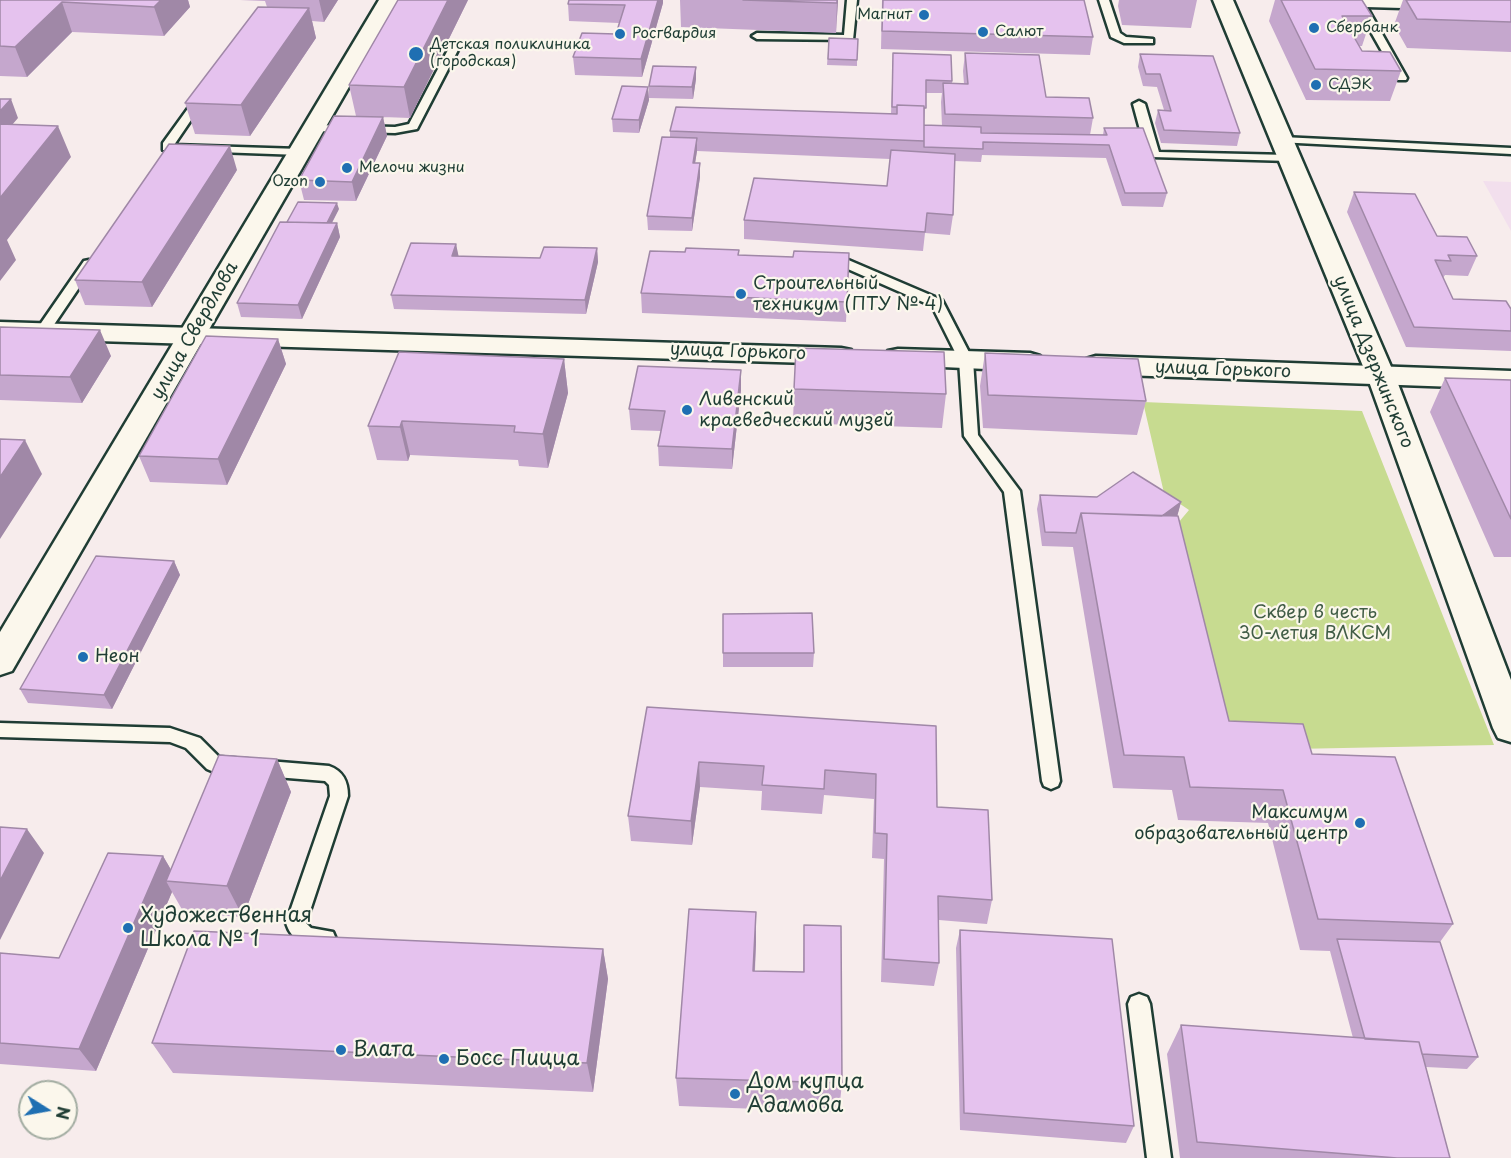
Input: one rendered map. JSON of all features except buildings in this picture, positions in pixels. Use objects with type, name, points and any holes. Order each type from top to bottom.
[{"type":"street","name":"улица Свердлова","points":[[0,662],[389,0]]},
{"type":"street","name":"улица Дзержинского","points":[[1223,0],[1381,376],[1511,728]]},
{"type":"street","points":[[1330,0],[1471,2],[1511,5]]},
{"type":"street","name":"улица Горького","points":[[0,330],[966,360],[1381,376],[1509,384]]},
{"type":"lane","points":[[757,36],[849,38],[852,0]]},
{"type":"lane","points":[[1104,0],[1115,35],[1124,40],[1149,41]]},
{"type":"lane","points":[[1358,1],[1402,78]]},
{"type":"lane","points":[[314,128],[395,130],[413,128],[454,48]]},
{"type":"lane","points":[[206,92],[169,142],[168,148],[300,152]]},
{"type":"lane","points":[[1139,104],[1152,152],[1156,155],[1285,149],[1511,151]]},
{"type":"lane","points":[[42,332],[95,255]]},
{"type":"lane","points":[[846,263],[937,303],[966,360],[970,436],[1012,491],[1051,781]]},
{"type":"lane","points":[[0,730],[170,735],[193,743],[214,764],[329,774],[336,778],[339,785],[339,796],[296,923],[298,930],[307,937],[344,940]]},
{"type":"lane","points":[[1140,1004],[1160,1158]]},
{"type":"shaded area","points":[[1483,181],[1511,182],[1511,231]]},
{"type":"green space","name":"Сквер в честь 30-летия ВЛКСМ","points":[[1143,402],[1362,411],[1494,745],[1293,749],[1216,733],[1168,535],[1189,510],[1164,493]]},
{"type":"place","name":"Магнит","points":[[924,15]]},
{"type":"place","name":"Сбербанк","points":[[1314,28]]},
{"type":"place","name":"Салют","points":[[983,32]]},
{"type":"place","name":"Росгвардия","points":[[620,34]]},
{"type":"place","name":"Детская поликлиника (городская)","points":[[416,54]]},
{"type":"place","name":"СДЭК","points":[[1316,85]]},
{"type":"place","name":"Мелочи жизни","points":[[347,168]]},
{"type":"place","name":"Ozon","points":[[320,182]]},
{"type":"place","name":"Строительный техникум (ПТУ № 4)","points":[[741,294]]},
{"type":"place","name":"Ливенский краеведческий музей","points":[[687,410]]},
{"type":"place","name":"Неон","points":[[83,657]]},
{"type":"place","name":"Максимум образовательный центр","points":[[1360,823]]},
{"type":"place","name":"Художественная Школа № 1","points":[[128,928]]},
{"type":"place","name":"Влата","points":[[341,1050]]},
{"type":"place","name":"Босс Пицца","points":[[444,1059]]},
{"type":"place","name":"Дом купца Адамова","points":[[735,1094]]}]
